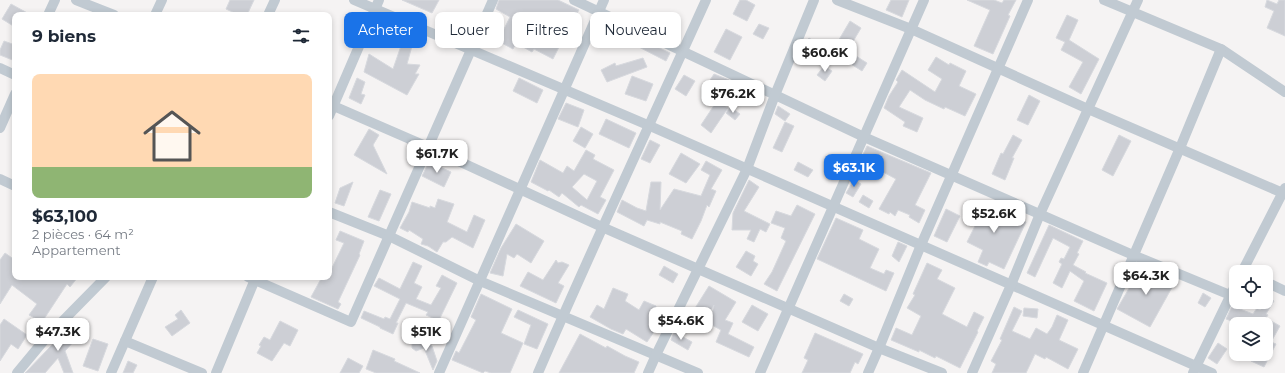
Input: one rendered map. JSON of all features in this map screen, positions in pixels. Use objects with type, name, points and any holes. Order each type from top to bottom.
[{"type":"street","points":[[49,12],[55,0]]},
{"type":"street","points":[[76,0],[106,12]]},
{"type":"street","points":[[156,12],[162,0]]},
{"type":"street","points":[[269,12],[275,0]]},
{"type":"street","points":[[354,0],[377,5],[471,50],[564,91],[650,126],[1104,326],[1194,370],[1212,373]]},
{"type":"street","points":[[257,280],[350,322],[493,0]]},
{"type":"street","points":[[574,0],[599,12],[604,0]]},
{"type":"street","points":[[538,373],[602,227],[650,126],[706,0]]},
{"type":"street","points":[[648,373],[746,169],[814,0]]},
{"type":"street","points":[[837,0],[911,29],[998,67],[1088,109],[1284,191],[1247,265]]},
{"type":"street","points":[[760,373],[924,0]]},
{"type":"street","points":[[868,373],[880,348],[921,245],[1028,0]]},
{"type":"street","points":[[1104,0],[1221,48],[1285,92]]},
{"type":"street","points":[[972,373],[1011,285],[1040,214],[1138,0]]},
{"type":"street","points":[[332,103],[377,5]]},
{"type":"street","points":[[442,372],[480,281],[590,32]]},
{"type":"street","points":[[675,48],[864,137],[1133,255],[1229,295]]},
{"type":"street","points":[[1083,373],[1180,148],[1221,48]]},
{"type":"street","points":[[0,68],[12,74]]},
{"type":"street","points":[[0,128],[12,101]]},
{"type":"street","points":[[332,105],[428,147],[602,227],[880,348],[942,373]]},
{"type":"street","points":[[0,179],[12,185]]},
{"type":"street","points":[[332,213],[389,236],[480,281],[698,373]]},
{"type":"street","points":[[17,373],[46,338],[103,280]]},
{"type":"street","points":[[111,373],[152,280]]},
{"type":"street","points":[[216,373],[252,280]]},
{"type":"street","points":[[1273,285],[1285,291]]},
{"type":"street","points":[[1194,370],[1229,297]]},
{"type":"street","points":[[125,341],[202,373]]},
{"type":"building","points":[[230,0],[254,0],[248,12],[232,12],[226,9]]},
{"type":"building","points":[[402,0],[439,0],[432,13]]},
{"type":"building","points":[[499,0],[558,0],[579,10],[578,12],[512,12],[513,49],[504,44],[504,29],[510,17],[504,14],[504,12],[496,9]]},
{"type":"building","points":[[740,0],[746,0],[755,5],[747,21],[733,14]]},
{"type":"building","points":[[891,0],[909,0],[902,17],[886,10]]},
{"type":"building","points":[[967,0],[994,0],[1002,3],[1004,0],[1016,0],[1008,15],[1010,16],[993,54],[974,46],[990,10]]},
{"type":"building","points":[[1267,0],[1277,4],[1279,0],[1285,0],[1285,36],[1267,28],[1274,11],[1265,7]]},
{"type":"building","points":[[11,4],[26,12],[12,12],[12,25],[2,19]]},
{"type":"building","points":[[1067,15],[1078,20],[1069,40],[1099,59],[1081,94],[1069,87],[1083,62],[1061,50],[1065,42],[1056,38]]},
{"type":"building","points":[[850,21],[861,28],[848,50],[837,43]]},
{"type":"building","points":[[759,24],[769,28],[763,39],[753,34]]},
{"type":"building","points":[[726,29],[742,37],[730,60],[714,52]]},
{"type":"building","points":[[809,38],[818,44],[811,54],[802,49]]},
{"type":"building","points":[[4,41],[12,44],[12,60],[0,55],[0,50]]},
{"type":"building","points":[[400,48],[411,48],[407,64],[420,65],[415,74],[419,74],[407,95],[364,72],[369,54],[393,69]]},
{"type":"building","points":[[525,48],[558,48],[553,59],[534,49],[532,52]]},
{"type":"building","points":[[641,48],[660,48],[670,53],[666,61]]},
{"type":"building","points":[[848,51],[867,63],[862,71],[843,59]]},
{"type":"building","points":[[936,57],[949,65],[950,63],[966,71],[959,86],[976,94],[965,116],[945,107],[944,109],[925,100],[910,90],[899,107],[923,118],[917,132],[903,126],[905,122],[884,108],[889,96],[898,82],[896,80],[902,70],[935,92],[942,79],[928,70]]},
{"type":"building","points":[[643,58],[647,67],[607,82],[601,70],[615,63],[616,66]]},
{"type":"building","points":[[824,66],[832,71],[825,81],[817,75]]},
{"type":"building","points":[[714,74],[729,80],[716,100],[703,91]]},
{"type":"building","points":[[684,75],[695,81],[686,96],[675,89]]},
{"type":"building","points":[[632,76],[653,84],[646,101],[625,94]]},
{"type":"building","points":[[357,78],[365,82],[361,94],[365,95],[361,104],[349,98]]},
{"type":"building","points":[[519,78],[543,90],[537,103],[513,91]]},
{"type":"building","points":[[1029,95],[1040,101],[1028,125],[1017,120]]},
{"type":"building","points":[[717,101],[728,108],[711,133],[701,125]]},
{"type":"building","points":[[566,103],[584,110],[578,127],[558,119]]},
{"type":"building","points":[[778,106],[790,114],[785,121],[775,114]]},
{"type":"building","points":[[730,107],[740,114],[735,120],[726,113]]},
{"type":"building","points":[[606,119],[636,133],[629,148],[599,134]]},
{"type":"building","points":[[785,122],[794,126],[782,152],[773,148]]},
{"type":"building","points":[[581,127],[593,134],[585,148],[573,141]]},
{"type":"building","points":[[369,129],[379,135],[373,145],[387,174],[354,155]]},
{"type":"building","points":[[1013,135],[1022,140],[1012,158],[1014,158],[1005,180],[992,174],[1001,153],[1003,154]]},
{"type":"building","points":[[1119,135],[1131,141],[1113,176],[1102,170]]},
{"type":"building","points":[[650,140],[660,145],[650,163],[641,159]]},
{"type":"building","points":[[867,146],[931,173],[915,205],[925,210],[919,223],[909,217],[910,215],[898,210],[895,216],[890,212],[889,214],[879,209],[896,179],[869,164],[867,167],[859,163]]},
{"type":"building","points":[[586,150],[595,155],[593,159],[614,170],[600,197],[606,200],[598,214],[581,205],[579,207],[562,193],[559,197],[549,190],[548,191],[531,182],[540,160],[563,173],[567,166],[574,171]],"holes":[[[584,174],[597,181],[587,200],[572,187]]]},
{"type":"building","points":[[681,153],[700,164],[686,183],[669,174]]},
{"type":"building","points":[[706,161],[722,170],[711,189],[716,191],[709,207],[707,205],[692,239],[681,234],[682,231],[660,222],[660,224],[647,220],[644,226],[617,212],[622,200],[646,211],[651,182],[661,182],[660,210],[674,189],[701,196],[710,175],[701,170]]},
{"type":"building","points":[[429,162],[451,172],[444,187],[422,176]]},
{"type":"building","points":[[798,162],[813,170],[808,177],[794,170]]},
{"type":"building","points":[[749,180],[759,187],[744,211],[770,224],[766,232],[760,229],[754,242],[747,239],[751,230],[732,230],[733,213]]},
{"type":"building","points":[[854,180],[861,184],[853,197],[846,193]]},
{"type":"building","points":[[353,182],[344,206],[335,203],[340,188]]},
{"type":"building","points":[[380,190],[391,194],[379,221],[368,217]]},
{"type":"building","points":[[863,195],[873,201],[869,208],[859,202]]},
{"type":"building","points":[[438,199],[454,204],[447,222],[467,232],[474,215],[485,220],[473,248],[452,237],[446,242],[443,242],[437,252],[428,246],[421,244],[423,239],[409,230],[408,232],[400,228],[409,212],[412,202],[430,208],[430,206],[435,208]]},
{"type":"building","points":[[970,200],[999,215],[1001,210],[1026,222],[1004,269],[989,262],[987,266],[978,262],[983,250],[967,242],[977,222],[963,215]]},
{"type":"building","points":[[797,205],[815,214],[777,291],[764,284],[772,272],[786,241],[781,238],[785,228],[771,223],[776,211],[791,216]]},
{"type":"building","points":[[946,209],[960,216],[947,242],[934,236]]},
{"type":"building","points":[[836,218],[863,230],[859,239],[879,249],[870,268],[884,274],[886,270],[894,273],[886,291],[817,259]]},
{"type":"building","points":[[516,224],[544,241],[531,263],[517,254],[514,258],[507,254],[503,276],[490,273],[501,248]]},
{"type":"building","points":[[1049,225],[1083,241],[1077,253],[1079,254],[1073,265],[1086,272],[1085,273],[1107,283],[1094,311],[1074,301],[1084,281],[1070,271],[1062,288],[1053,283],[1062,264],[1059,262],[1061,258],[1064,259],[1070,247],[1053,238],[1035,277],[1027,273]]},
{"type":"building","points":[[340,231],[364,241],[359,254],[360,255],[338,302],[341,304],[338,309],[311,297],[320,280],[332,280],[332,268],[344,243],[336,240]]},
{"type":"building","points":[[898,242],[907,246],[899,262],[892,256]]},
{"type":"building","points":[[746,251],[755,256],[753,261],[758,264],[751,276],[736,267]]},
{"type":"building","points":[[5,253],[12,258],[12,280],[76,280],[70,287],[67,284],[42,322],[29,315],[37,304],[12,285],[0,304],[0,260]]},
{"type":"building","points":[[556,260],[558,263],[562,262],[569,265],[558,283],[564,286],[556,303],[520,286],[528,272],[543,280]]},
{"type":"building","points":[[413,262],[422,266],[414,283],[422,287],[416,299],[431,305],[441,288],[436,286],[442,275],[457,283],[440,318],[447,324],[448,329],[441,330],[437,336],[433,338],[430,331],[437,320],[426,315],[428,312],[406,303],[396,323],[398,323],[393,334],[361,318],[364,311],[384,319],[385,317],[390,319],[400,299],[374,286],[379,278],[400,289]]},
{"type":"building","points":[[927,263],[942,270],[937,279],[955,288],[942,314],[967,327],[974,312],[984,317],[960,368],[936,356],[935,358],[919,350],[919,352],[891,340],[896,328],[912,335],[921,316],[907,308],[915,295],[913,294]]},
{"type":"building","points":[[664,266],[678,274],[673,283],[659,275]]},
{"type":"building","points":[[1142,266],[1156,271],[1175,282],[1150,327],[1117,309]]},
{"type":"building","points":[[709,286],[736,302],[725,320],[733,323],[728,334],[754,347],[749,357],[716,342],[721,330],[710,324],[714,305],[705,321],[692,313]]},
{"type":"building","points":[[613,288],[628,294],[625,301],[639,310],[644,301],[656,306],[651,318],[660,323],[647,342],[626,329],[623,334],[590,317],[597,305],[604,309]]},
{"type":"building","points":[[1203,293],[1211,298],[1205,307],[1198,303]]},
{"type":"building","points":[[481,294],[512,309],[501,333],[523,343],[510,373],[491,373],[485,371],[483,373],[452,360],[456,351],[459,353],[476,320],[471,317]]},
{"type":"building","points":[[844,294],[853,299],[849,306],[840,301]]},
{"type":"building","points":[[752,305],[768,314],[758,331],[742,322]]},
{"type":"building","points":[[1014,307],[1022,311],[1012,331],[1030,339],[1036,328],[1047,334],[1057,315],[1068,320],[1059,340],[1078,349],[1068,369],[1046,357],[1045,359],[1035,354],[1026,373],[992,373],[996,364],[991,361],[1002,340],[1000,339]]},
{"type":"building","points":[[1024,308],[1038,309],[1037,318],[1023,316]]},
{"type":"building","points":[[1231,309],[1240,309],[1253,314],[1256,309],[1269,309],[1266,314],[1268,315],[1267,317],[1229,317],[1229,320],[1226,319]]},
{"type":"building","points":[[181,310],[190,323],[172,336],[165,327],[178,319],[175,315]]},
{"type":"building","points":[[518,310],[548,324],[537,349],[524,344],[531,325],[514,317]]},
{"type":"building","points":[[4,319],[27,335],[18,349],[11,344],[0,361],[0,325]]},
{"type":"building","points":[[280,321],[298,330],[290,346],[284,343],[272,361],[257,353],[261,346],[259,345],[264,337],[270,340]]},
{"type":"building","points":[[74,322],[84,330],[65,351],[73,373],[64,373],[58,358],[45,373],[25,373]]},
{"type":"building","points":[[1273,322],[1280,326],[1273,338]]},
{"type":"building","points":[[674,332],[692,342],[688,350],[671,340]]},
{"type":"building","points":[[815,333],[863,354],[858,364],[855,362],[850,373],[802,373],[808,360],[804,358]]},
{"type":"building","points":[[580,334],[606,348],[607,346],[639,362],[634,373],[559,373]]},
{"type":"building","points":[[93,339],[108,344],[98,371],[83,366]]},
{"type":"building","points":[[414,342],[432,346],[437,361],[433,370],[424,348],[416,351],[412,348],[412,344]]},
{"type":"building","points":[[1218,343],[1227,349],[1217,364],[1208,358]]},
{"type":"building","points":[[1273,343],[1276,344],[1273,350]]},
{"type":"building","points":[[373,350],[395,359],[394,361],[420,373],[376,373],[366,369]]},
{"type":"building","points":[[348,358],[363,366],[359,373],[340,373]]},
{"type":"building","points":[[128,361],[137,365],[133,373],[123,373]]},
{"type":"building","points":[[1251,361],[1267,361],[1264,367]]}]
